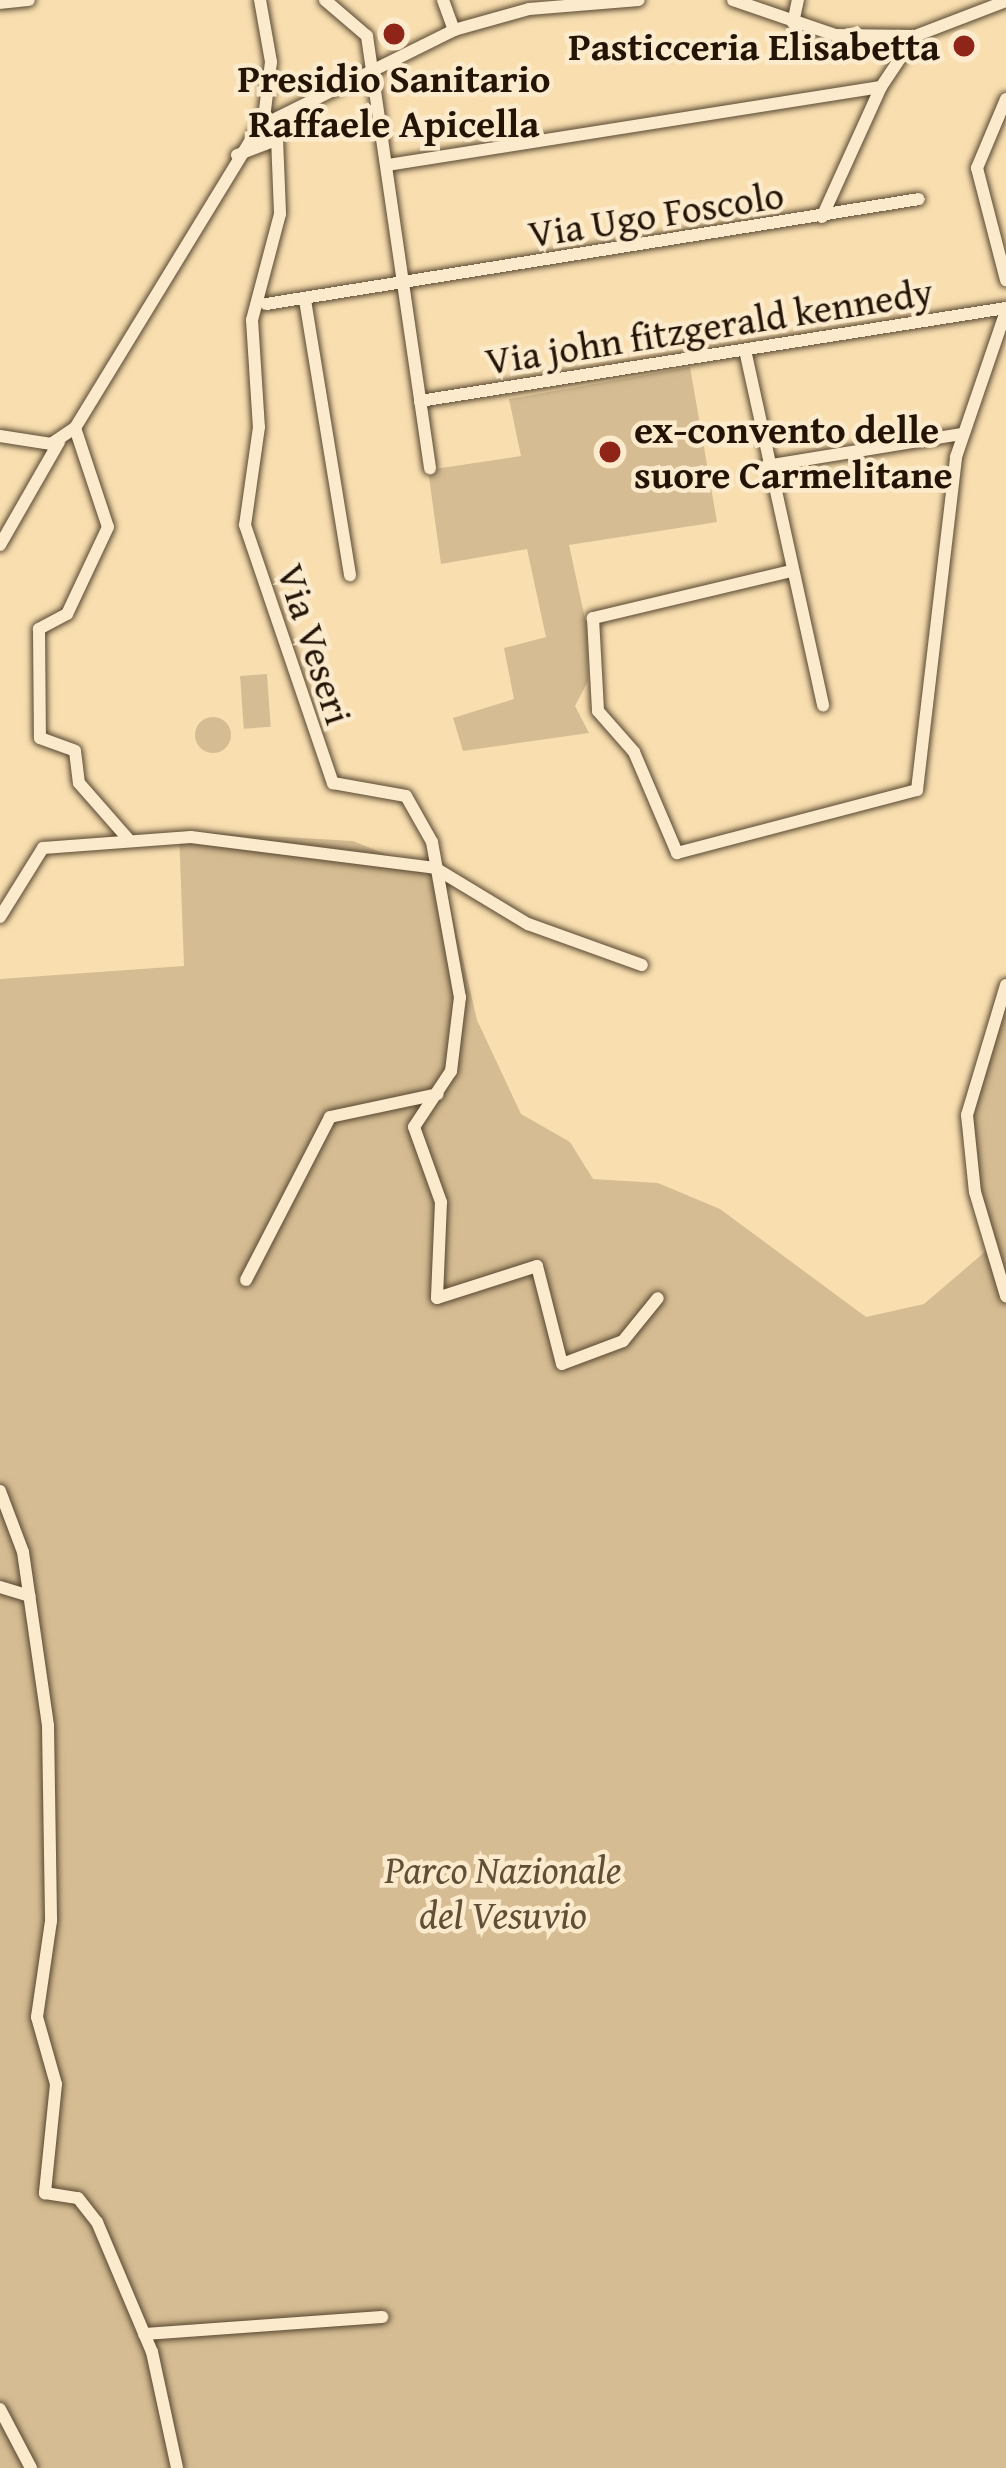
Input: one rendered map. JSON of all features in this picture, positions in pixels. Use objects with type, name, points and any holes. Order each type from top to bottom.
[{"type":"street","points":[[0,3],[29,0]]},
{"type":"street","points":[[260,0],[278,166]]},
{"type":"street","points":[[325,0],[366,30],[430,468]]},
{"type":"street","points":[[443,0],[454,31]]},
{"type":"street","points":[[263,151],[273,129],[295,109],[454,31],[639,0]]},
{"type":"street","points":[[733,0],[794,22],[915,36],[1006,1]]},
{"type":"street","points":[[794,22],[798,0]]},
{"type":"street","points":[[822,217],[881,87],[915,36]]},
{"type":"street","points":[[388,165],[881,87]]},
{"type":"street","points":[[272,92],[295,109]]},
{"type":"street","points":[[1006,99],[977,168],[1006,280]]},
{"type":"street","points":[[0,545],[58,442],[75,428],[237,155],[252,136],[273,129]]},
{"type":"street","points":[[252,136],[278,166]]},
{"type":"street","points":[[237,155],[263,151]]},
{"type":"street","name":"Via Veseri","points":[[278,166],[280,214],[252,320],[260,427],[246,536],[333,783],[406,796],[435,868],[460,997],[440,1094],[414,1127],[441,1202],[437,1298],[537,1266],[562,1364],[623,1341],[658,1298]]},
{"type":"street","points":[[841,178],[851,212]]},
{"type":"street","name":"Via Ugo Foscolo","points":[[266,304],[403,287],[919,199]]},
{"type":"street","points":[[305,300],[350,575]]},
{"type":"street","points":[[791,571],[593,618],[598,711],[634,752],[677,853],[917,790],[962,434],[1006,310]]},
{"type":"street","name":"Via john fitzgerald kennedy","points":[[420,401],[1006,310]]},
{"type":"street","points":[[746,350],[766,466],[823,706]]},
{"type":"street","points":[[75,428],[108,527],[67,614],[39,629],[40,738],[75,751],[79,783],[129,840]]},
{"type":"street","points":[[766,466],[962,434]]},
{"type":"street","points":[[0,436],[58,442]]},
{"type":"street","points":[[0,917],[37,851],[129,840],[352,852],[435,868],[528,924],[641,965]]},
{"type":"street","points":[[1006,985],[967,1115],[975,1192],[1006,1297]]},
{"type":"street","points":[[246,1280],[330,1118],[440,1094]]},
{"type":"street","points":[[0,1491],[30,1596],[48,1726],[51,1921],[38,2017],[56,2084],[45,2194],[85,2204],[144,2334],[177,2468]]},
{"type":"street","points":[[0,1587],[30,1596]]},
{"type":"street","points":[[144,2334],[382,2317]]},
{"type":"street","points":[[0,2409],[31,2468]]},
{"type":"green space","points":[[690,367],[717,522],[569,545],[587,628],[588,681],[575,706],[589,733],[463,751],[453,718],[514,699],[504,648],[546,637],[527,549],[441,564],[428,470],[521,456],[509,399]]},
{"type":"green space","points":[[267,674],[271,727],[244,729],[240,676]]},
{"type":"green space","points":[[213,717],[226,722],[231,735],[226,748],[213,753],[200,748],[195,735],[200,722]]},
{"type":"green space","name":"Parco Nazionale del Vesuvio","points":[[179,831],[353,841],[444,878],[477,1020],[521,1114],[570,1142],[593,1179],[658,1183],[720,1209],[866,1317],[924,1304],[987,1250],[961,1130],[1006,975],[1006,2468],[0,2468],[0,979],[184,966]]},
{"type":"place","name":"Presidio Sanitario Raffaele Apicella","points":[[394,34]]},
{"type":"place","name":"Pasticceria Elisabetta","points":[[964,46]]},
{"type":"place","name":"ex-convento delle suore Carmelitane","points":[[610,452]]}]
